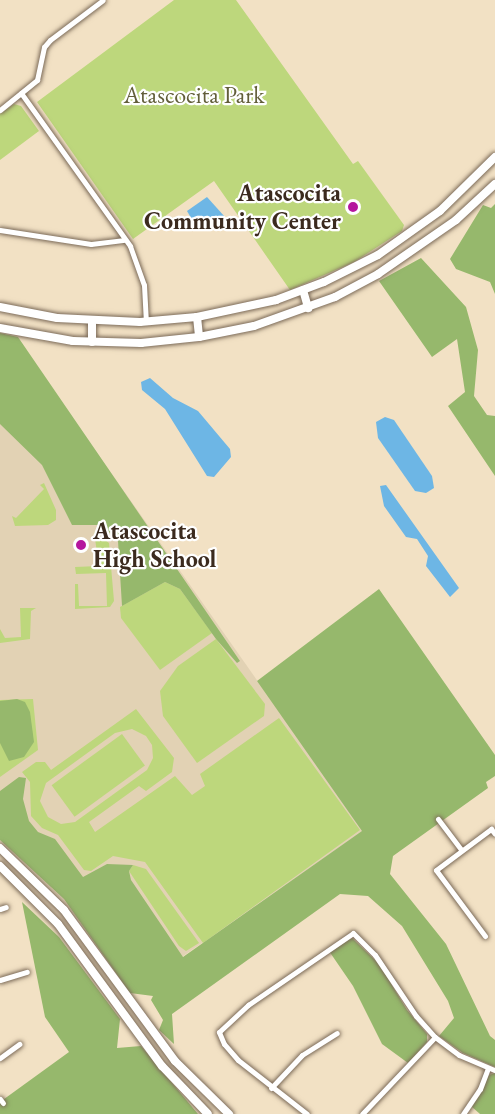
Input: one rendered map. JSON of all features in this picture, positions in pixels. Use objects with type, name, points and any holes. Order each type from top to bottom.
[{"type":"main road","points":[[0,307],[92,322],[146,322],[197,317],[248,308],[303,290],[378,255],[440,211],[495,157]]},
{"type":"main road","points":[[0,328],[92,342],[141,343],[199,337],[254,326],[308,308],[371,278],[422,246],[495,183]]},
{"type":"main road","points":[[412,232],[422,246]]},
{"type":"main road","points":[[303,290],[308,308]]},
{"type":"main road","points":[[197,317],[199,337]]},
{"type":"main road","points":[[92,322],[92,342]]},
{"type":"main road","points":[[0,848],[64,910],[194,1083],[229,1114]]},
{"type":"main road","points":[[0,866],[58,924],[136,1031],[185,1092],[208,1114]]},
{"type":"main road","points":[[185,1092],[194,1083]]},
{"type":"street","points":[[0,110],[38,80],[44,47],[50,40],[103,0]]},
{"type":"street","points":[[21,93],[125,240],[138,262],[146,322]]},
{"type":"street","points":[[0,230],[91,244],[125,240]]},
{"type":"street","points":[[438,819],[461,849]]},
{"type":"street","points":[[485,936],[436,870],[461,849],[493,832]]},
{"type":"street","points":[[307,1114],[271,1088],[233,1055],[219,1032],[248,1005],[353,933],[385,968],[416,1016],[435,1037],[495,1070]]},
{"type":"street","points":[[0,980],[27,972]]},
{"type":"street","points":[[129,1021],[140,1013]]},
{"type":"street","points":[[136,1031],[147,1023]]},
{"type":"street","points":[[271,1088],[302,1055],[337,1033]]},
{"type":"street","points":[[362,1114],[435,1037]]},
{"type":"street","points":[[0,1058],[19,1044]]},
{"type":"street","points":[[463,1114],[480,1089],[488,1068]]},
{"type":"shaded area","name":"Atascocita High School","points":[[0,336],[17,339],[363,831],[130,993],[63,900],[0,842]]},
{"type":"green space","name":"Atascocita Park","points":[[174,0],[236,0],[353,164],[358,161],[404,225],[402,231],[354,262],[290,290],[214,181],[133,239],[37,102]]},
{"type":"green space","points":[[14,104],[21,106],[39,131],[0,160],[0,114]]},
{"type":"green space","points":[[495,204],[495,294],[490,282],[456,269],[450,259],[483,205],[491,208]]},
{"type":"green space","points":[[421,258],[466,307],[478,350],[474,396],[487,415],[495,416],[495,476],[448,406],[465,392],[457,339],[432,357],[379,281]]},
{"type":"green space","points":[[0,333],[18,337],[240,661],[237,663],[216,639],[180,589],[165,582],[122,606],[118,541],[102,525],[72,525],[42,465],[0,424]]},
{"type":"green space","points":[[44,483],[56,510],[56,520],[48,525],[15,526],[12,516],[16,518],[44,489],[40,485]]},
{"type":"green space","points":[[94,532],[109,543],[114,601],[110,607],[75,609],[75,584],[78,584],[79,606],[107,606],[106,573],[76,574],[75,567],[99,566]]},
{"type":"green space","points":[[165,582],[180,589],[212,633],[160,670],[121,618],[120,607]]},
{"type":"green space","points":[[379,589],[495,755],[495,776],[486,782],[488,788],[393,856],[390,874],[446,944],[490,1036],[495,1040],[495,1067],[463,1053],[439,1036],[454,1018],[448,1001],[402,926],[368,896],[340,894],[172,1014],[174,1044],[159,1030],[163,1020],[151,1000],[153,996],[130,993],[64,899],[0,840],[0,791],[19,777],[26,778],[23,799],[29,821],[38,832],[55,839],[83,877],[107,864],[133,865],[129,871],[131,880],[183,957],[362,831],[257,681]]},
{"type":"green space","points":[[20,608],[36,608],[31,611],[30,639],[0,643],[0,629],[5,638],[21,637]]},
{"type":"green space","points":[[216,639],[265,704],[264,716],[197,763],[163,716],[160,691],[178,666]]},
{"type":"green space","points":[[17,699],[25,702],[30,712],[34,742],[24,757],[9,761],[0,743],[0,701]]},
{"type":"green space","points":[[33,699],[38,750],[0,777],[0,700]]},
{"type":"green space","points":[[136,709],[174,758],[172,772],[146,791],[139,786],[89,822],[95,832],[175,776],[192,795],[205,786],[200,774],[279,718],[360,830],[203,943],[145,862],[113,856],[91,871],[84,870],[58,835],[42,828],[31,816],[30,782],[22,772],[36,762],[45,762],[51,770]],"holes":[[[132,729],[146,736],[152,745],[153,758],[147,770],[75,822],[61,824],[48,817],[40,801],[46,783],[115,733]]]},
{"type":"green space","points":[[122,734],[145,766],[75,817],[52,785]]},
{"type":"green space","points":[[133,865],[146,869],[199,943],[186,951],[179,946],[129,871]]},
{"type":"green space","points":[[22,902],[59,937],[120,1019],[117,1048],[141,1046],[198,1114],[0,1114],[0,1102],[69,1052],[45,1017]]},
{"type":"green space","points":[[352,938],[379,964],[407,1010],[427,1034],[427,1042],[408,1063],[382,1044],[353,986],[329,951]]},
{"type":"green space","points":[[495,1073],[495,1114],[480,1114],[472,1107],[489,1075]]},
{"type":"water","points":[[207,197],[225,217],[221,223],[197,228],[187,211]]},
{"type":"water","points":[[150,378],[173,398],[198,411],[230,449],[231,457],[214,477],[207,476],[165,409],[142,390],[141,382]]},
{"type":"water","points":[[385,417],[394,420],[432,476],[434,488],[426,493],[415,491],[378,438],[376,422]]},
{"type":"water","points":[[386,485],[459,588],[450,597],[426,566],[428,556],[417,539],[406,537],[384,506],[380,486]]},
{"type":"place","name":"Atascocita Community Center","points":[[353,207]]},
{"type":"place","name":"Atascocita High School","points":[[81,545]]}]
